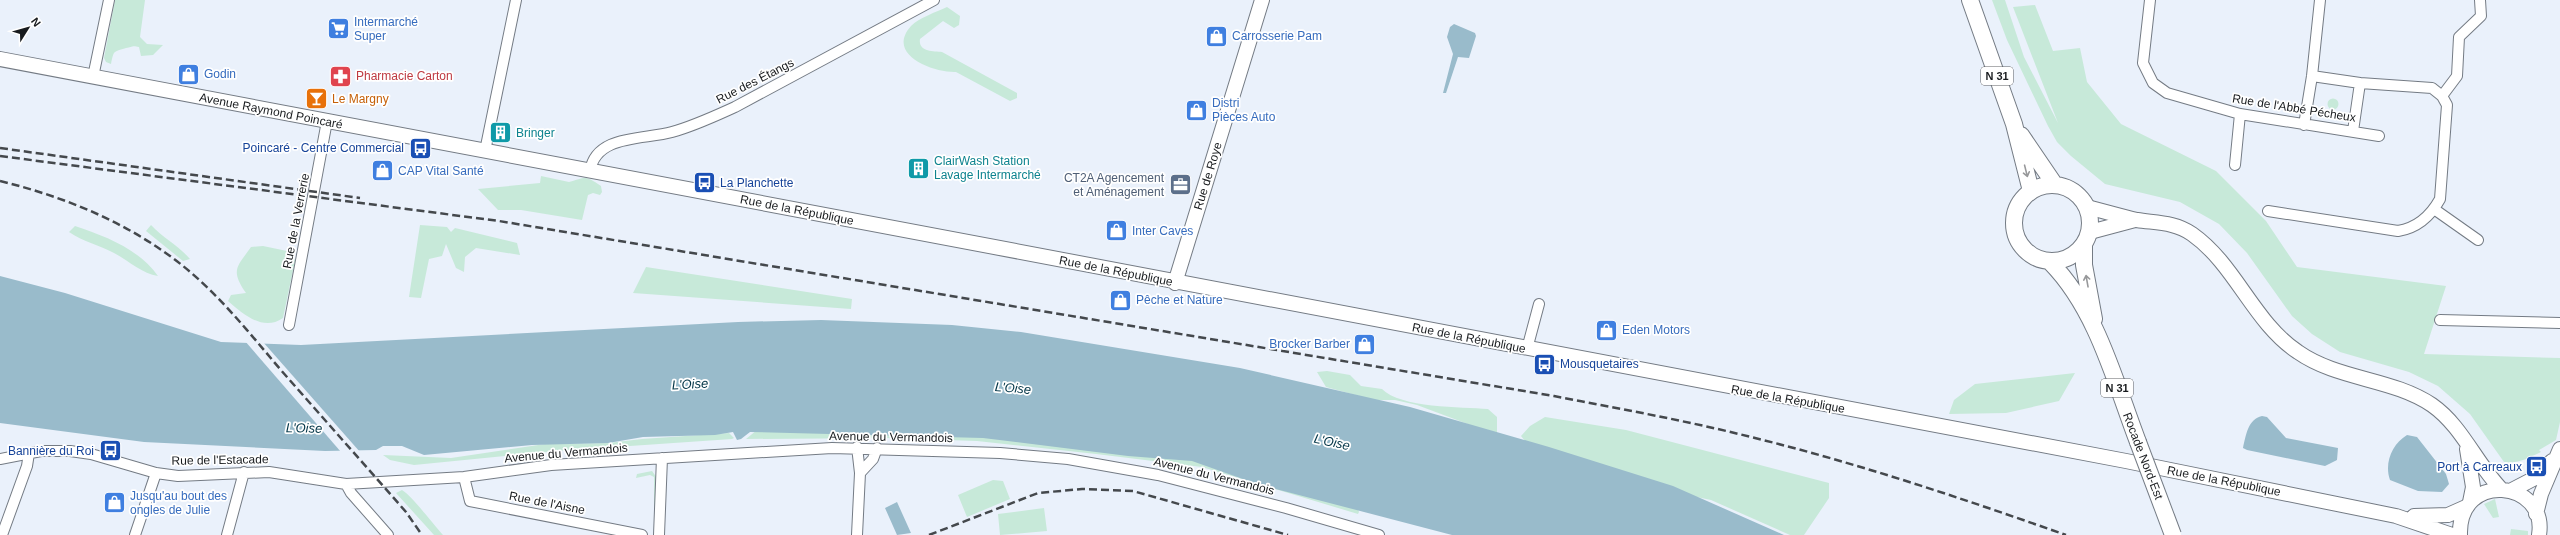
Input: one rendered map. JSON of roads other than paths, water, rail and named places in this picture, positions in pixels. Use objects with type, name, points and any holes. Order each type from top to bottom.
[{"type":"main road","name":"Rue de Roye","points":[[1175,283],[1262,0]]},
{"type":"main road","name":"N 31","points":[[1970,0],[2014,124],[2031,191]]},
{"type":"main road","name":"Avenue Raymond Poincaré","points":[[0,59],[93,78],[543,162]]},
{"type":"main road","name":"N 31","points":[[2014,124],[2055,185]]},
{"type":"main road","name":"Rue de la République","points":[[543,162],[1175,283],[2110,458],[2396,516],[2452,535]]},
{"type":"main road","points":[[2087,238],[2090,219],[2087,207],[2074,192],[2055,185],[2038,187],[2031,191],[2022,200],[2016,211],[2014,224],[2016,237],[2022,248],[2032,256],[2051,262],[2067,259],[2087,238],[2137,220]]},
{"type":"main road","points":[[2087,207],[2137,220],[2170,224],[2191,233],[2215,255],[2277,336],[2298,353],[2321,366],[2403,391],[2432,405],[2453,424],[2485,472],[2506,490],[2527,500],[2538,524],[2552,535]]},
{"type":"main road","name":"Rocade Nord-Est","points":[[2087,238],[2084,265],[2096,333]]},
{"type":"main road","name":"Rocade Nord-Est","points":[[2051,262],[2067,279],[2096,333],[2173,535]]},
{"type":"main road","points":[[2460,535],[2461,520],[2473,487],[2465,443]]},
{"type":"main road","name":"Rue de la République","points":[[2396,516],[2448,515],[2468,504],[2479,495],[2506,490],[2537,477],[2558,453]]},
{"type":"main road","points":[[2538,524],[2541,494],[2558,453]]},
{"type":"street","points":[[93,78],[109,0]]},
{"type":"street","points":[[485,151],[516,0]]},
{"type":"street","name":"Rue des Étangs","points":[[590,171],[592,159],[604,148],[621,140],[672,132],[705,121],[735,107],[934,0]]},
{"type":"street","name":"Rue de l'Abbé Pécheux","points":[[2150,0],[2143,63],[2153,83],[2166,93],[2240,114],[2379,136]]},
{"type":"street","points":[[2304,125],[2312,76],[2320,0]]},
{"type":"street","points":[[2442,96],[2456,76],[2459,37],[2481,16],[2480,0]]},
{"type":"street","points":[[2268,211],[2398,231],[2410,229],[2419,224],[2434,209],[2440,199],[2447,105],[2442,96],[2432,88],[2360,83],[2312,76]]},
{"type":"street","points":[[2353,131],[2360,83]]},
{"type":"street","points":[[2235,165],[2240,114]]},
{"type":"street","name":"Rue de la Verrerie","points":[[289,325],[327,121]]},
{"type":"street","points":[[2434,209],[2478,240]]},
{"type":"street","points":[[1527,349],[1539,304]]},
{"type":"street","points":[[2440,320],[2560,323]]},
{"type":"street","points":[[857,447],[860,473],[857,535]]},
{"type":"street","name":"Avenue du Vermandois","points":[[346,484],[464,477],[551,465],[857,447],[1000,453],[1068,459],[1151,474],[1226,491],[1378,535]]},
{"type":"street","points":[[860,473],[873,459],[878,448]]},
{"type":"street","name":"Rue de l'Estacade","points":[[0,459],[29,453],[63,451],[91,454],[156,473],[185,476],[269,472],[346,484]]},
{"type":"street","points":[[2,535],[27,466],[29,453]]},
{"type":"street","points":[[660,535],[662,458]]},
{"type":"street","points":[[227,535],[244,472]]},
{"type":"street","points":[[134,535],[156,473]]},
{"type":"street","name":"Rue de l'Aisne","points":[[464,477],[470,501],[642,535]]},
{"type":"street","points":[[346,484],[351,493],[388,535]]},
{"type":"water","points":[[1454,24],[1475,33],[1476,36],[1469,58],[1458,57],[1446,93],[1443,93],[1453,54],[1447,37],[1450,27]]},
{"type":"water","name":"L'Oise","points":[[0,276],[65,293],[221,342],[301,345],[738,322],[821,320],[952,325],[1021,332],[1240,368],[1410,407],[1549,447],[1673,486],[1784,535],[1452,535],[1257,484],[1192,461],[1128,456],[983,438],[750,432],[741,439],[737,440],[733,432],[715,435],[643,437],[608,443],[532,445],[424,455],[402,446],[383,446],[376,450],[325,451],[144,442],[0,423]]},
{"type":"water","points":[[2262,416],[2267,417],[2286,438],[2338,448],[2337,460],[2325,466],[2243,448],[2248,428],[2254,420]]},
{"type":"water","points":[[2407,435],[2417,437],[2446,474],[2449,484],[2442,492],[2418,491],[2390,480],[2388,467],[2391,454],[2397,443]]},
{"type":"water","points":[[897,502],[911,533],[897,535],[885,508]]},
{"type":"railway","points":[[0,148],[360,198]]},
{"type":"railway","points":[[0,156],[499,221],[1554,396],[1705,426],[1794,448],[1912,483],[2066,535]]},
{"type":"railway","points":[[0,181],[45,194],[89,210],[151,243],[186,268],[201,281],[242,324],[406,512],[422,535]]},
{"type":"railway","points":[[929,535],[1038,493],[1082,489],[1133,491],[1288,535]]},
{"type":"place","name":"Intermarché Super","points":[[338,29]]},
{"type":"place","name":"Carrosserie Pam","points":[[1217,36]]},
{"type":"place","name":"Godin","points":[[189,74]]},
{"type":"place","name":"Pharmacie Carton","points":[[341,76]]},
{"type":"place","name":"Le Margny","points":[[317,99]]},
{"type":"place","name":"Distri Pièces Auto","points":[[1196,110]]},
{"type":"place","name":"Bringer","points":[[501,133]]},
{"type":"place","name":"Poincaré - Centre Commercial","points":[[420,148]]},
{"type":"place","name":"ClairWash Station Lavage Intermarché","points":[[918,168]]},
{"type":"place","name":"CAP Vital Santé","points":[[382,171]]},
{"type":"place","name":"La Planchette","points":[[705,183]]},
{"type":"place","name":"CT2A Agencement et Aménagement","points":[[1180,185]]},
{"type":"place","name":"Inter Caves","points":[[1117,231]]},
{"type":"place","name":"Pêche et Nature","points":[[1121,300]]},
{"type":"place","name":"Eden Motors","points":[[1607,330]]},
{"type":"place","name":"Brocker Barber","points":[[1365,344]]},
{"type":"place","name":"Mousquetaires","points":[[1544,364]]},
{"type":"place","name":"Bannière du Roi","points":[[110,451]]},
{"type":"place","name":"Port à Carreaux","points":[[2537,467]]},
{"type":"place","name":"Jusqu'au bout des ongles de Julie","points":[[114,503]]}]
